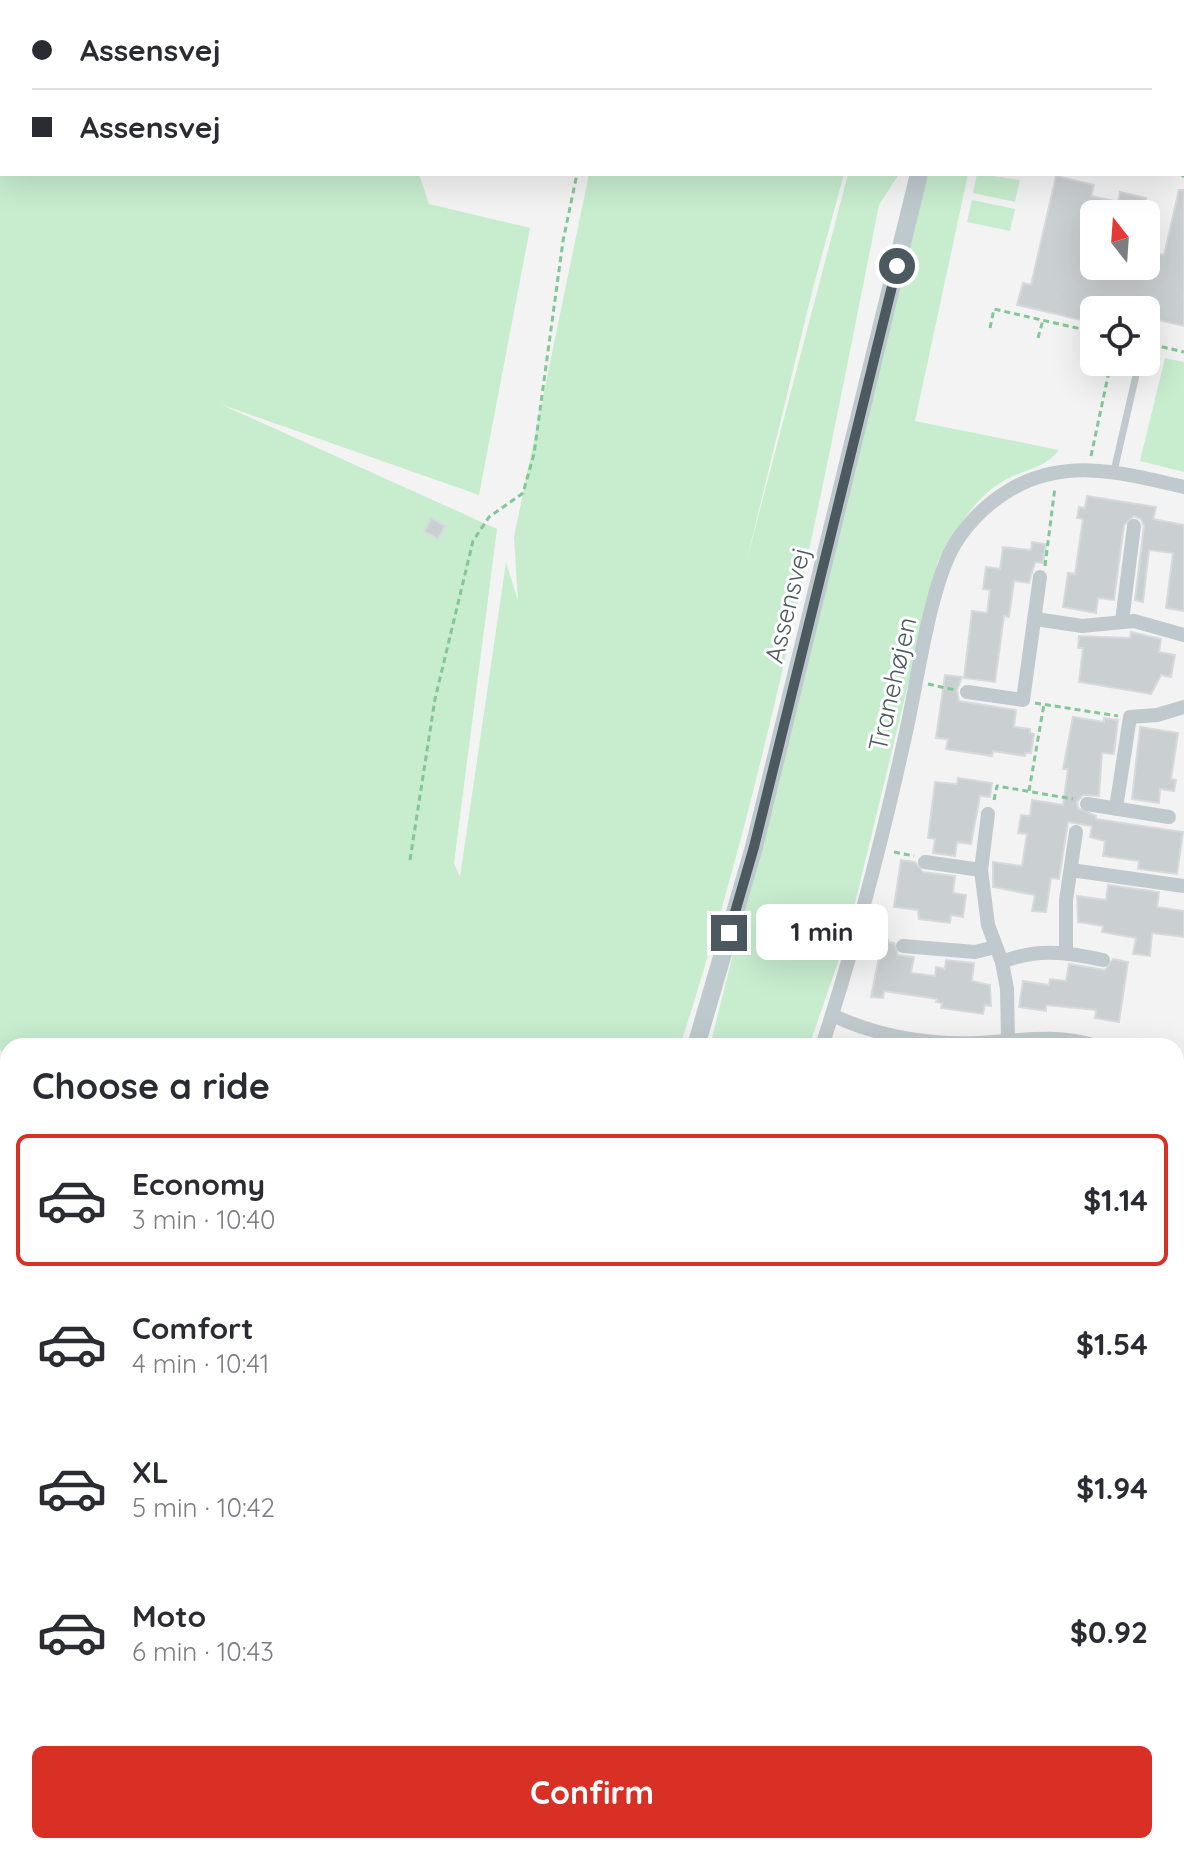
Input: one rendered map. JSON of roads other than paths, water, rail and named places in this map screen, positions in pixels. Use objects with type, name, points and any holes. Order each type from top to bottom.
[{"type":"main road","name":"Assensvej","points":[[698,1038],[754,847],[919,176]]},
{"type":"street","name":"Tranehøjen","points":[[825,1038],[858,934],[880,850],[937,594],[954,546],[969,525],[1006,492],[1056,472],[1088,469],[1114,471],[1184,487]]},
{"type":"street","points":[[1122,621],[1134,526]]},
{"type":"street","points":[[967,692],[1023,700],[1040,577]]},
{"type":"street","points":[[1036,619],[1082,626],[1122,621],[1152,624],[1184,635]]},
{"type":"street","points":[[1116,808],[1130,717],[1157,715],[1184,707]]},
{"type":"street","points":[[1087,804],[1169,817]]},
{"type":"street","points":[[988,814],[981,870],[995,947],[1002,962],[1008,1038]]},
{"type":"street","points":[[1066,952],[1066,900],[1076,832]]},
{"type":"street","points":[[925,862],[981,870]]},
{"type":"street","points":[[1071,870],[1184,886]]},
{"type":"street","points":[[903,946],[975,952],[995,947]]},
{"type":"street","points":[[1002,962],[1021,954],[1066,952],[1103,960]]},
{"type":"street","points":[[832,1015],[859,1028],[895,1038]]},
{"type":"lane","points":[[1114,471],[1136,376]]}]
